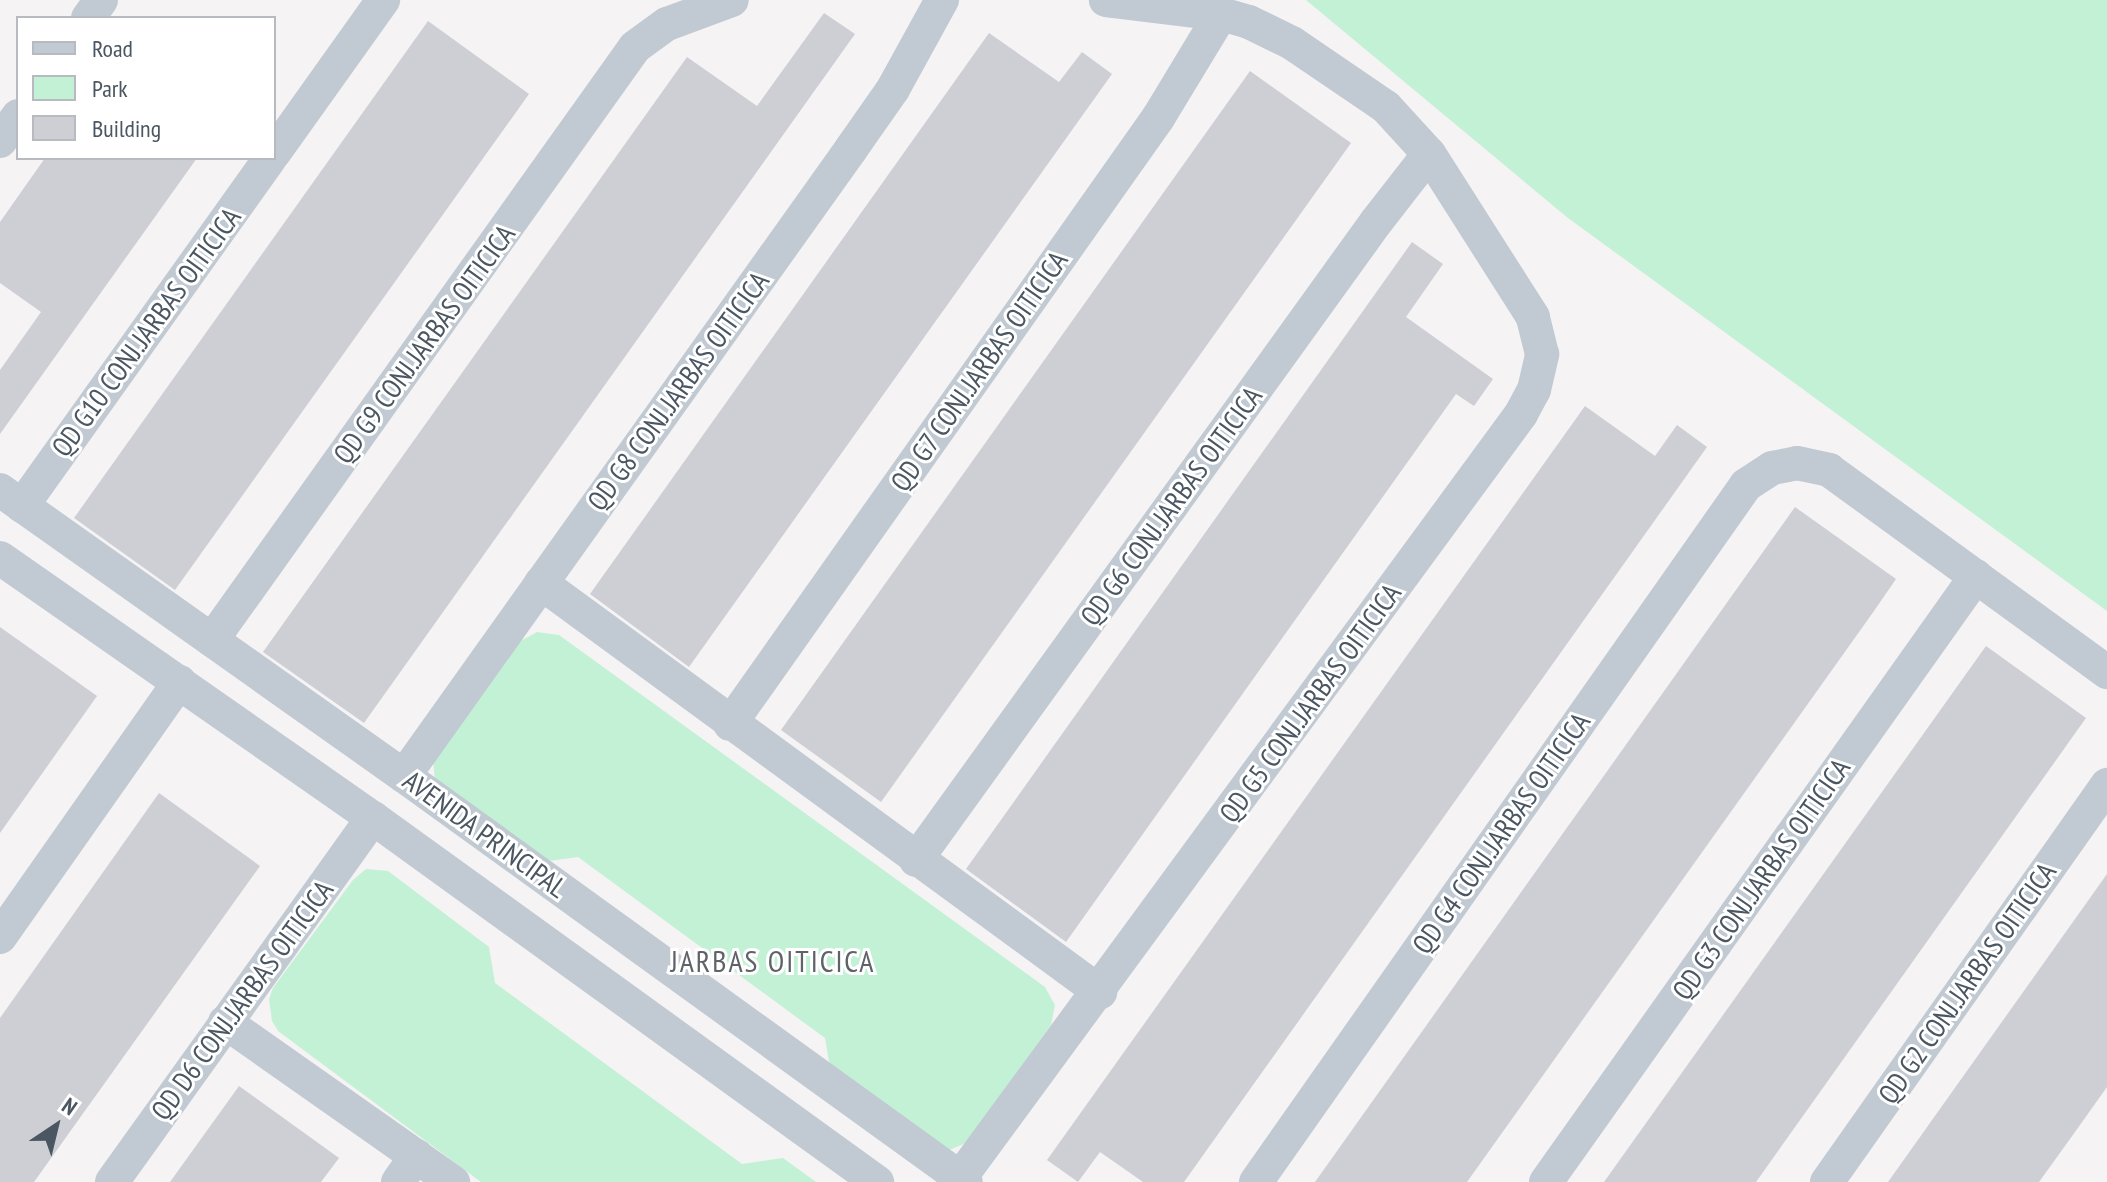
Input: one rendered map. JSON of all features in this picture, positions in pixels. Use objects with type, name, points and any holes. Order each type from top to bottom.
[{"type":"street","points":[[276,150],[383,0]]},
{"type":"street","name":"QD G9 CONJ.JARBAS OITICICA","points":[[212,640],[635,47],[667,24],[732,0]]},
{"type":"street","name":"QD G8 CONJ.JARBAS OITICICA","points":[[404,776],[860,137],[893,89],[942,0]]},
{"type":"street","name":"QD G5 CONJ.JARBAS OITICICA","points":[[963,1180],[1521,414],[1534,390],[1542,354],[1533,317],[1429,154],[1386,107],[1292,43],[1249,22],[1221,14],[1106,0]]},
{"type":"street","name":"QD G7 CONJ.JARBAS OITICICA","points":[[730,724],[1158,118],[1221,14]]},
{"type":"street","points":[[0,141],[16,119]]},
{"type":"street","name":"QD G6 CONJ.JARBAS OITICICA","points":[[916,860],[1376,222],[1429,154]]},
{"type":"street","name":"QD G10 CONJ.JARBAS OITICICA","points":[[11,498],[268,160]]},
{"type":"street","name":"QD G4 CONJ.JARBAS OITICICA","points":[[1256,1182],[1746,485],[1772,468],[1797,463],[1829,470],[1976,576]]},
{"type":"street","name":"AVENIDA PRINCIPAL","points":[[11,498],[404,776],[963,1180]]},
{"type":"street","name":"AVENIDA PRINCIPAL","points":[[0,558],[373,818],[877,1182]]},
{"type":"street","points":[[1976,576],[2107,672]]},
{"type":"street","name":"QD G3 CONJ.JARBAS OITICICA","points":[[1546,1182],[1976,576]]},
{"type":"street","points":[[541,583],[1100,992]]},
{"type":"street","points":[[0,937],[179,682]]},
{"type":"street","name":"QD G2 CONJ.JARBAS OITICICA","points":[[1827,1182],[2107,785]]},
{"type":"street","name":"QD D6 CONJ.JARBAS OITICICA","points":[[112,1182],[373,818]]},
{"type":"street","points":[[650,1018],[681,976]]},
{"type":"street","points":[[225,1022],[407,1169],[453,1182]]},
{"type":"green space","points":[[1306,0],[2107,0],[2107,611],[1568,218]]},
{"type":"green space","points":[[537,632],[559,635],[1045,987],[1055,1005],[1051,1025],[966,1143],[949,1150],[832,1079],[825,1038],[578,857],[542,862],[435,782],[433,759],[517,643]]},
{"type":"green space","points":[[366,869],[388,871],[489,947],[495,983],[742,1164],[783,1158],[816,1182],[481,1182],[278,1031],[272,1021],[269,999],[273,988],[353,880]]},
{"type":"building","points":[[824,13],[855,34],[364,723],[263,652],[687,57],[757,106]]},
{"type":"building","points":[[428,21],[529,94],[175,590],[74,518]]},
{"type":"building","points":[[989,33],[1059,82],[1082,52],[1112,74],[689,667],[590,594]]},
{"type":"building","points":[[1250,71],[1351,143],[881,802],[781,730]]},
{"type":"building","points":[[44,160],[196,160],[0,434],[0,370],[41,312],[0,283],[0,222]]},
{"type":"building","points":[[1412,242],[1443,264],[1406,317],[1493,379],[1474,406],[1456,394],[1066,942],[966,869]]},
{"type":"building","points":[[1585,406],[1655,456],[1677,425],[1707,447],[1184,1182],[1143,1182],[1100,1152],[1078,1182],[1047,1160]]},
{"type":"building","points":[[1795,507],[1896,579],[1874,611],[1467,1182],[1315,1182]]},
{"type":"building","points":[[0,627],[97,696],[0,833]]},
{"type":"building","points":[[1986,646],[2086,718],[1756,1182],[1604,1182]]},
{"type":"building","points":[[159,793],[260,866],[34,1182],[0,1182],[0,1018]]},
{"type":"building","points":[[2107,874],[2107,1087],[2039,1182],[1888,1182]]},
{"type":"building","points":[[239,1086],[339,1158],[321,1182],[170,1182]]},
{"type":"district","name":"JARBAS OITICICA","points":[[773,961]]}]
